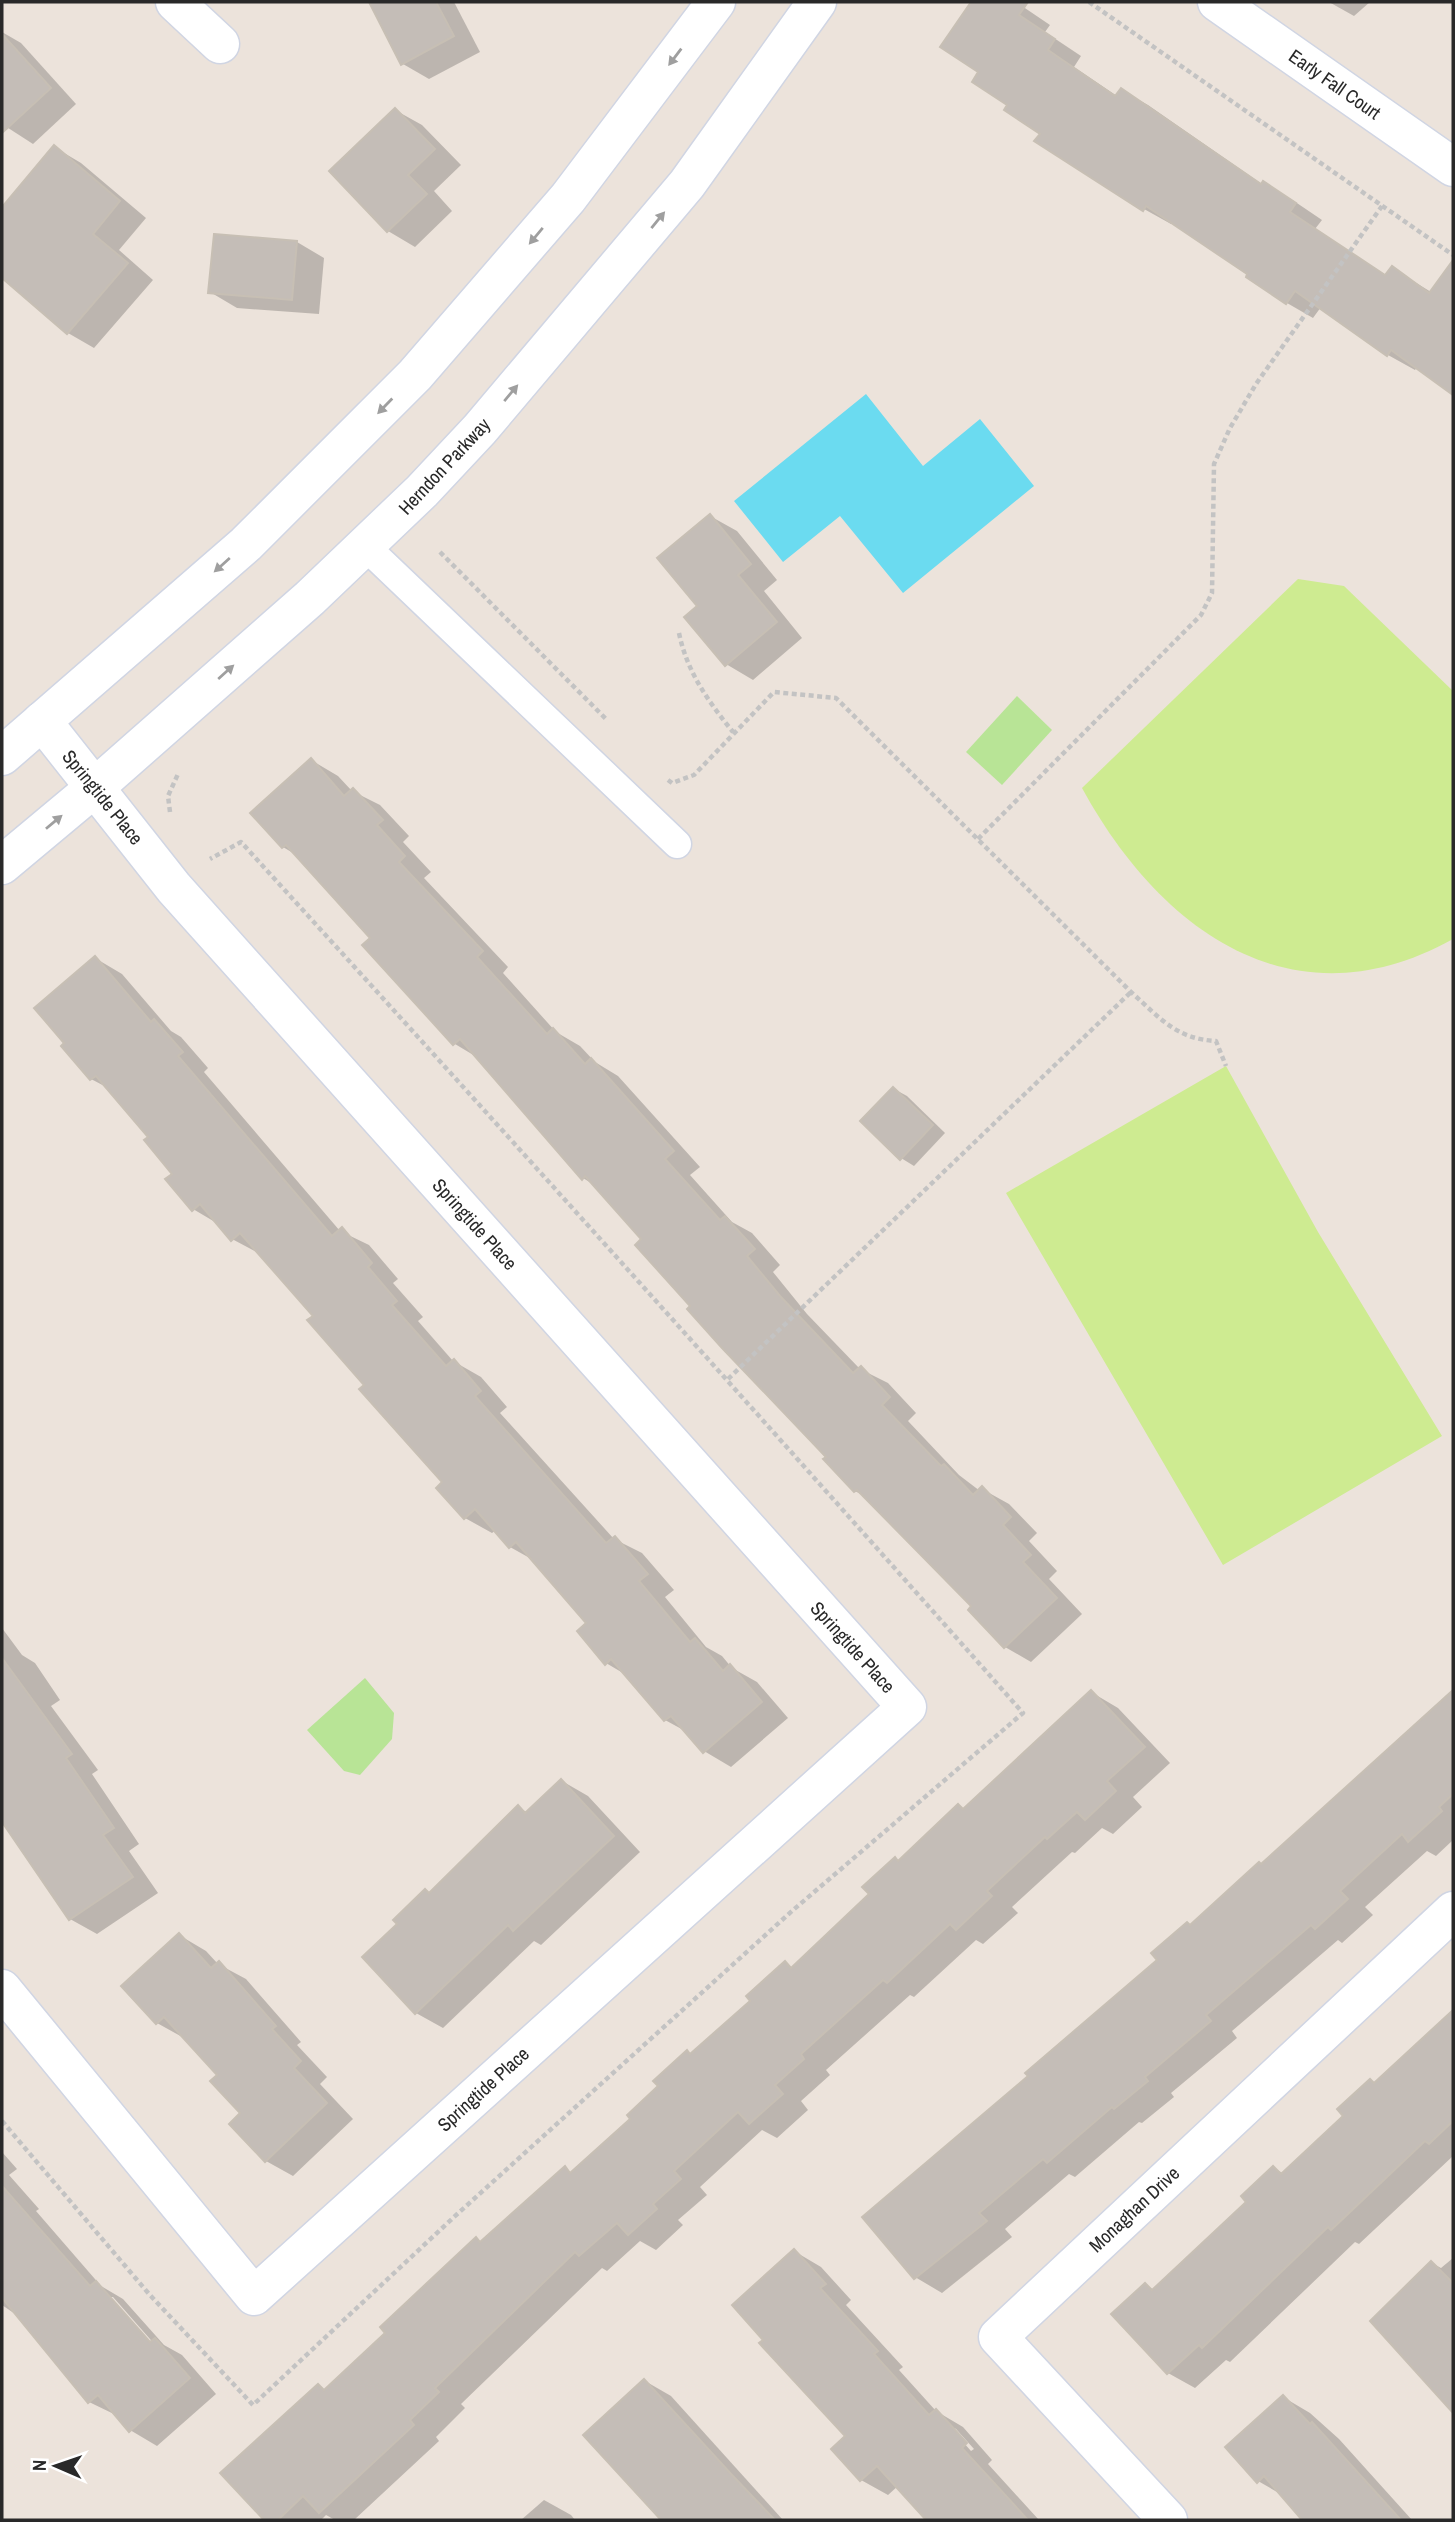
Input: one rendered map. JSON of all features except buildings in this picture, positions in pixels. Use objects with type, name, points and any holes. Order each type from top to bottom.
[{"type":"street","points":[[175,2],[220,44]]},
{"type":"street","points":[[2,756],[246,544],[415,375],[568,198],[716,2]]},
{"type":"street","name":"Herndon Parkway","points":[[2,865],[93,789],[365,546],[480,429],[638,244],[712,151],[817,2]]},
{"type":"street","name":"Early Fall Court","points":[[1217,2],[1453,167]]},
{"type":"street","name":"Springtide Place","points":[[2,1989],[254,2296],[907,1707],[174,888],[143,845],[93,789],[42,721]]},
{"type":"street","name":"Monaghan Drive","points":[[1168,2520],[998,2337],[1453,1911]]},
{"type":"lane","points":[[365,546],[677,844]]},
{"type":"path","points":[[1089,2],[1453,256]]},
{"type":"path","points":[[978,839],[1201,615],[1212,593],[1214,464],[1230,428],[1256,384],[1382,206]]},
{"type":"path","points":[[440,552],[617,730]]},
{"type":"path","points":[[679,633],[690,667],[708,700],[733,732]]},
{"type":"path","points":[[664,776],[672,783],[694,775],[774,692],[836,698],[1131,992],[1178,1034],[1196,1040],[1216,1041],[1226,1066]]},
{"type":"path","points":[[170,816],[168,796],[180,772]]},
{"type":"path","points":[[202,852],[212,861],[241,842],[617,1261],[728,1379],[1131,992]]},
{"type":"green space","points":[[1298,579],[1344,586],[1453,691],[1453,939],[1394,964],[1339,973],[1286,968],[1237,950],[1191,922],[1150,884],[1114,839],[1082,788]]},
{"type":"green space","points":[[1017,696],[1052,730],[1002,785],[966,752]]},
{"type":"green space","points":[[1226,1066],[1318,1232],[1442,1436],[1223,1565],[1006,1193]]},
{"type":"green space","points":[[365,1678],[394,1713],[392,1739],[360,1775],[344,1771],[307,1730]]},
{"type":"water","points":[[866,394],[923,466],[980,419],[1034,486],[903,593],[840,516],[783,562],[734,501]]}]
